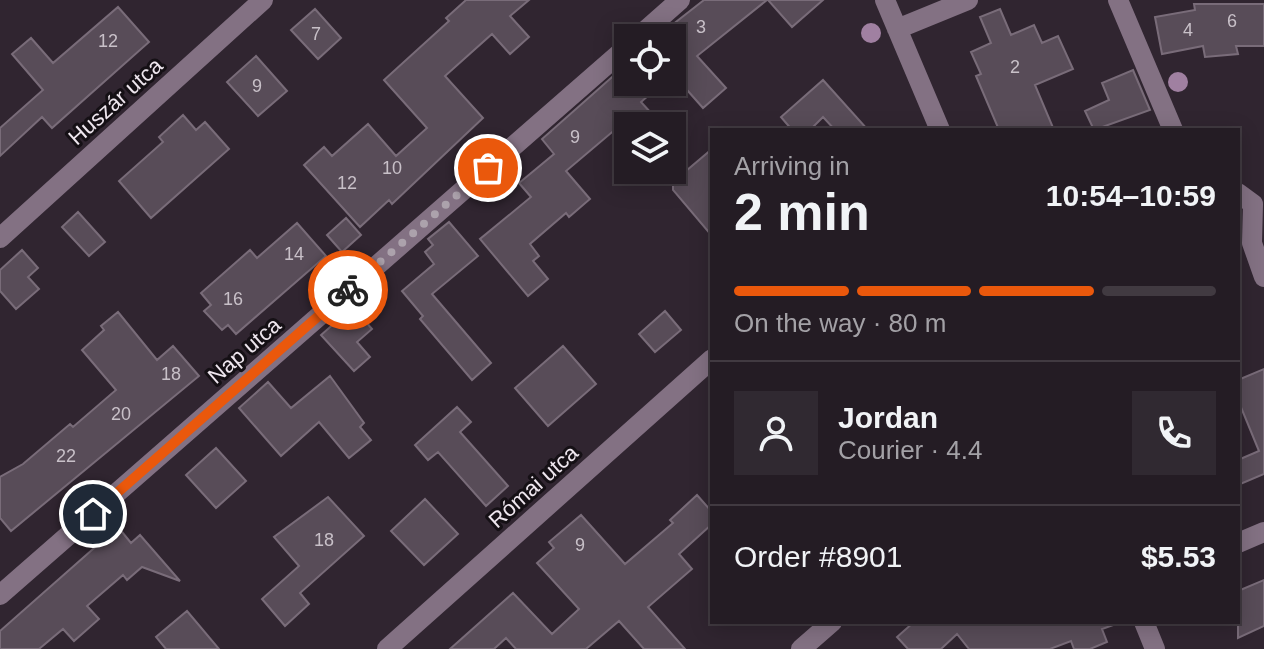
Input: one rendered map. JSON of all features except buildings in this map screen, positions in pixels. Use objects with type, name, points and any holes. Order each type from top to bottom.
[{"type":"street","name":"Huszár utca","points":[[0,238],[263,0]]},
{"type":"street","points":[[653,24],[680,0]]},
{"type":"street","points":[[885,0],[939,128]]},
{"type":"street","points":[[897,29],[968,0]]},
{"type":"street","points":[[1118,0],[1172,128]]},
{"type":"street","name":"Nap utca","points":[[0,595],[614,58]]},
{"type":"street","points":[[1240,194],[1253,204],[1252,243],[1264,277]]},
{"type":"street","name":"Római utca","points":[[387,649],[710,361]]},
{"type":"street","points":[[1240,542],[1264,532]]},
{"type":"street","points":[[801,649],[830,624]]},
{"type":"street","points":[[1145,624],[1155,649]]},
{"type":"way so far","points":[[348,290],[488,168]]},
{"type":"route","points":[[93,514],[348,290]]}]
